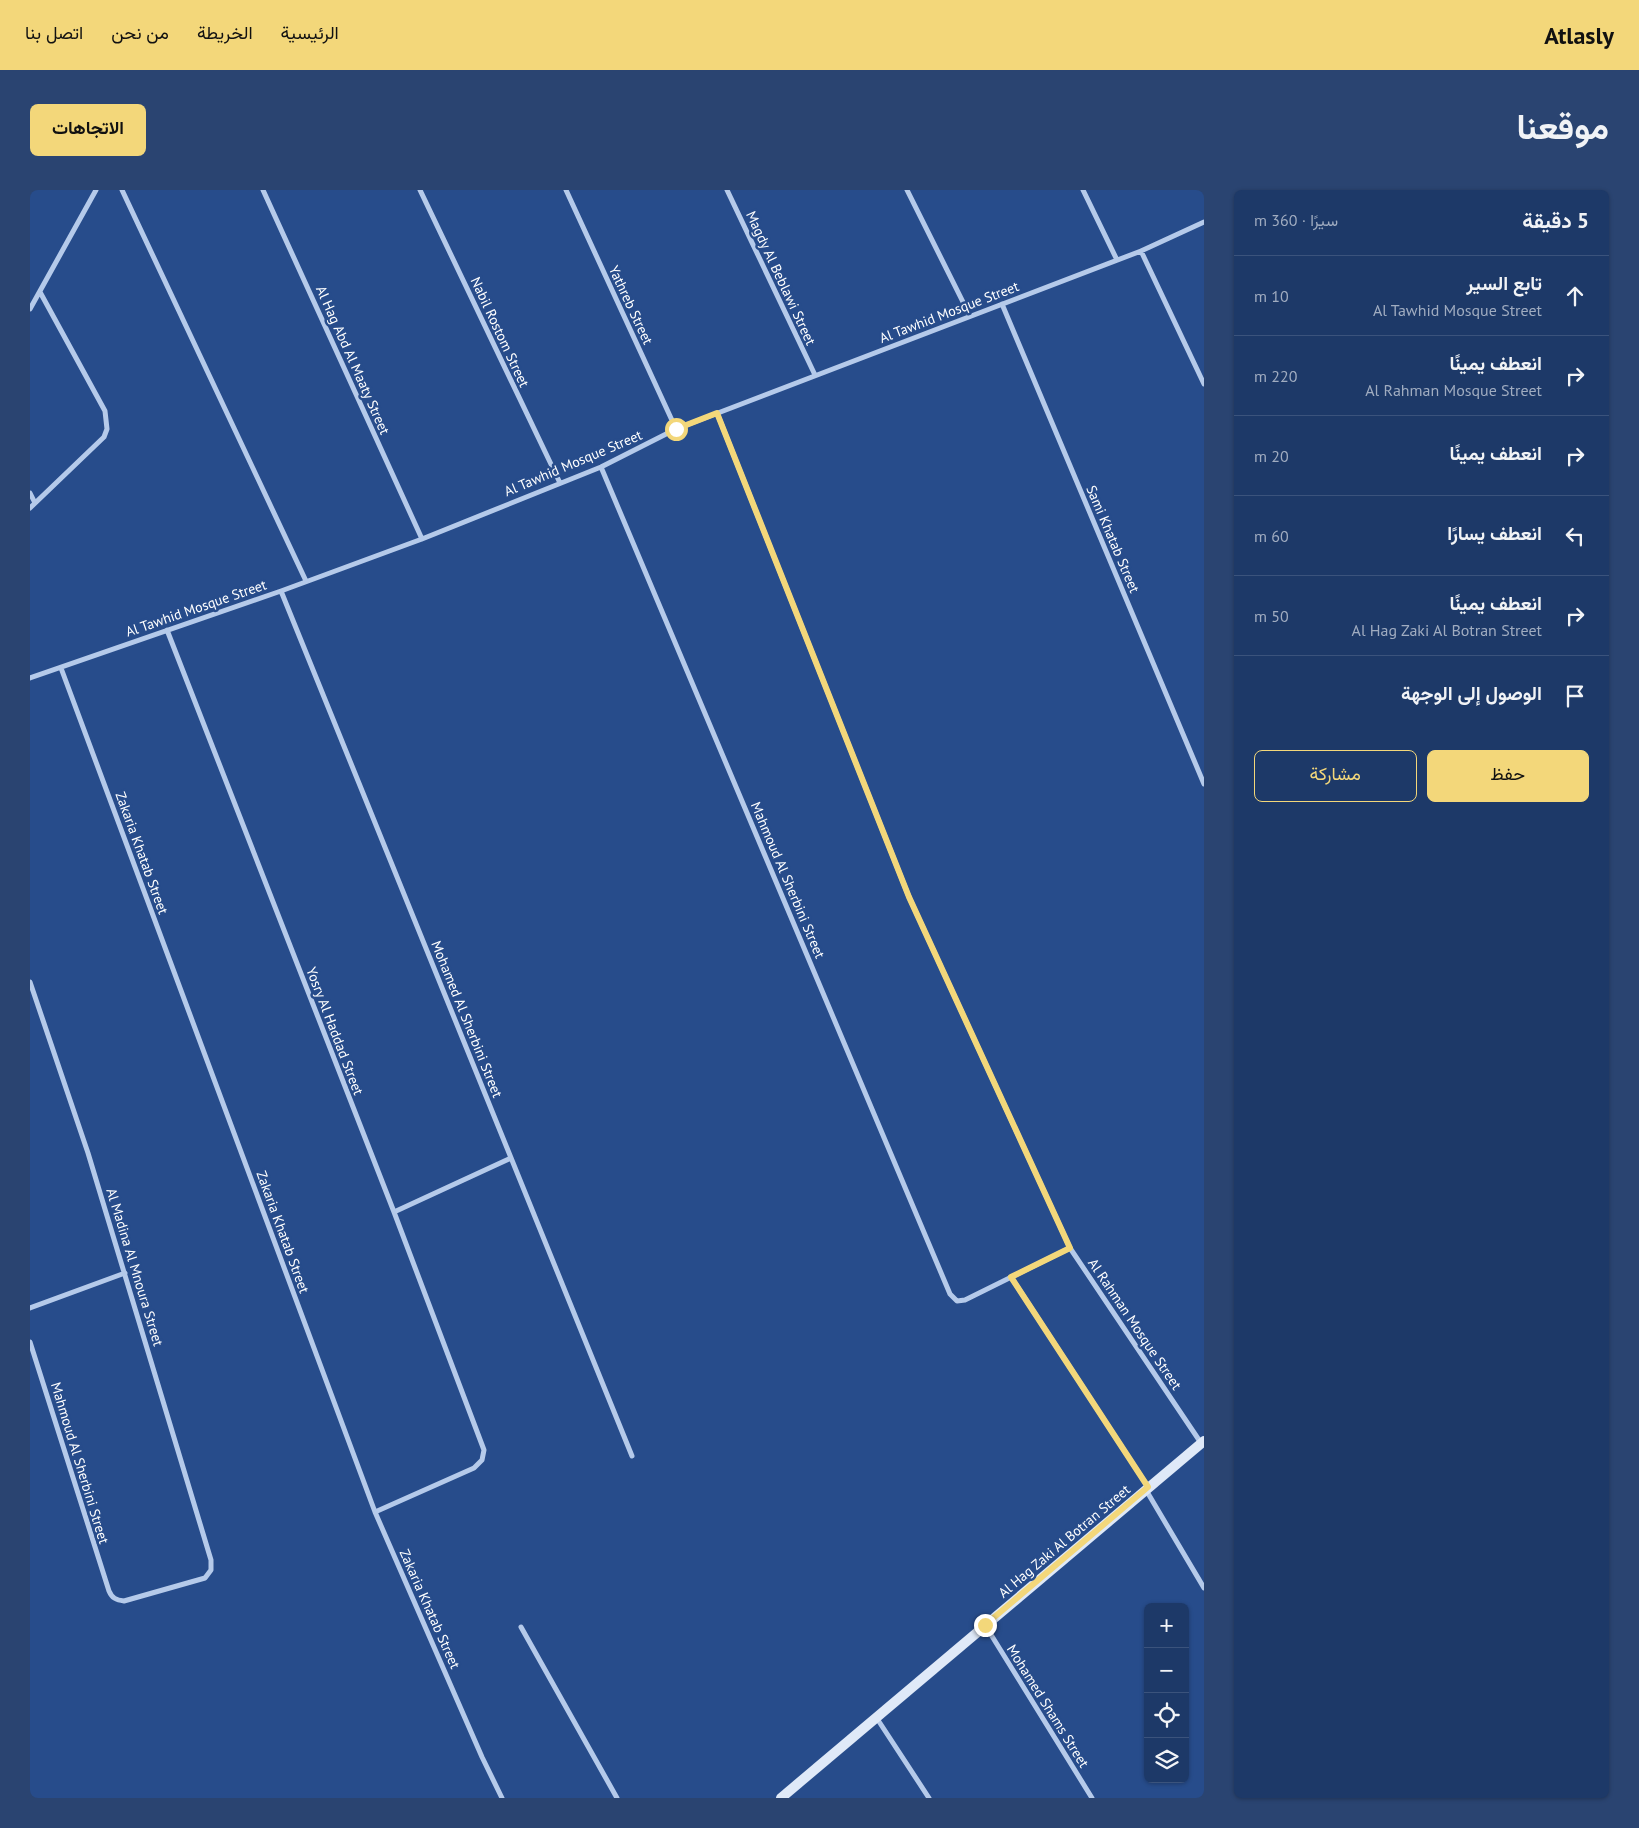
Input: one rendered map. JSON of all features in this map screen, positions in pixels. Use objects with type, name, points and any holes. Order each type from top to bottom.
[{"type":"street","points":[[30,310],[96,190]]},
{"type":"street","points":[[122,190],[306,581]]},
{"type":"street","name":"Al Hag Abd Al Maaty Street","points":[[263,190],[422,538]]},
{"type":"street","name":"Nabil Rostom Street","points":[[420,190],[560,483]]},
{"type":"street","name":"Yathreb Street","points":[[566,190],[676,429]]},
{"type":"street","name":"Magdy Al Beblawi Street","points":[[727,190],[815,375]]},
{"type":"street","points":[[907,190],[970,316]]},
{"type":"street","points":[[1083,190],[1117,260]]},
{"type":"street","name":"Al Tawhid Mosque Street","points":[[30,678],[281,591],[422,538],[601,467],[676,429],[1141,251],[1204,222]]},
{"type":"street","points":[[1141,251],[1204,384]]},
{"type":"street","points":[[30,508],[104,437],[107,429],[105,411],[40,292]]},
{"type":"street","name":"Sami Khatab Street","points":[[1002,304],[1204,784]]},
{"type":"street","name":"Al Rahman Mosque Street","points":[[717,413],[909,897],[1070,1248],[1203,1442]]},
{"type":"street","name":"Mahmoud Al Sherbini Street","points":[[601,467],[950,1294],[958,1301],[965,1300],[1011,1277]]},
{"type":"street","points":[[30,494],[35,503]]},
{"type":"street","name":"Mohamed Al Sherbini Street","points":[[281,591],[632,1456]]},
{"type":"street","name":"Yosry Al Haddad Street","points":[[167,630],[394,1212],[484,1450],[482,1460],[474,1468],[376,1512]]},
{"type":"street","name":"Zakaria Khatab Street","points":[[61,668],[376,1512],[478,1748],[502,1798]]},
{"type":"street","name":"Al Madina Al Mnoura Street","points":[[30,982],[88,1153],[211,1560],[210,1570],[205,1578],[196,1582],[124,1601],[112,1597],[108,1591]]},
{"type":"street","points":[[394,1212],[511,1158]]},
{"type":"street","points":[[1070,1248],[1011,1277],[1147,1489],[1204,1588]]},
{"type":"street","points":[[30,1308],[125,1273]]},
{"type":"street","name":"Mahmoud Al Sherbini Street","points":[[30,1342],[108,1591]]},
{"type":"street","name":"Al Hag Zaki Al Botran Street","points":[[782,1798],[876,1716],[1203,1442]]},
{"type":"street","name":"Mohamed Shams Street","points":[[985,1625],[1092,1798]]},
{"type":"street","points":[[521,1627],[617,1798]]},
{"type":"street","points":[[876,1716],[929,1798]]},
{"type":"route","points":[[676,429],[717,413],[909,897],[1070,1248],[1011,1277],[1148,1487],[985,1625]]}]
